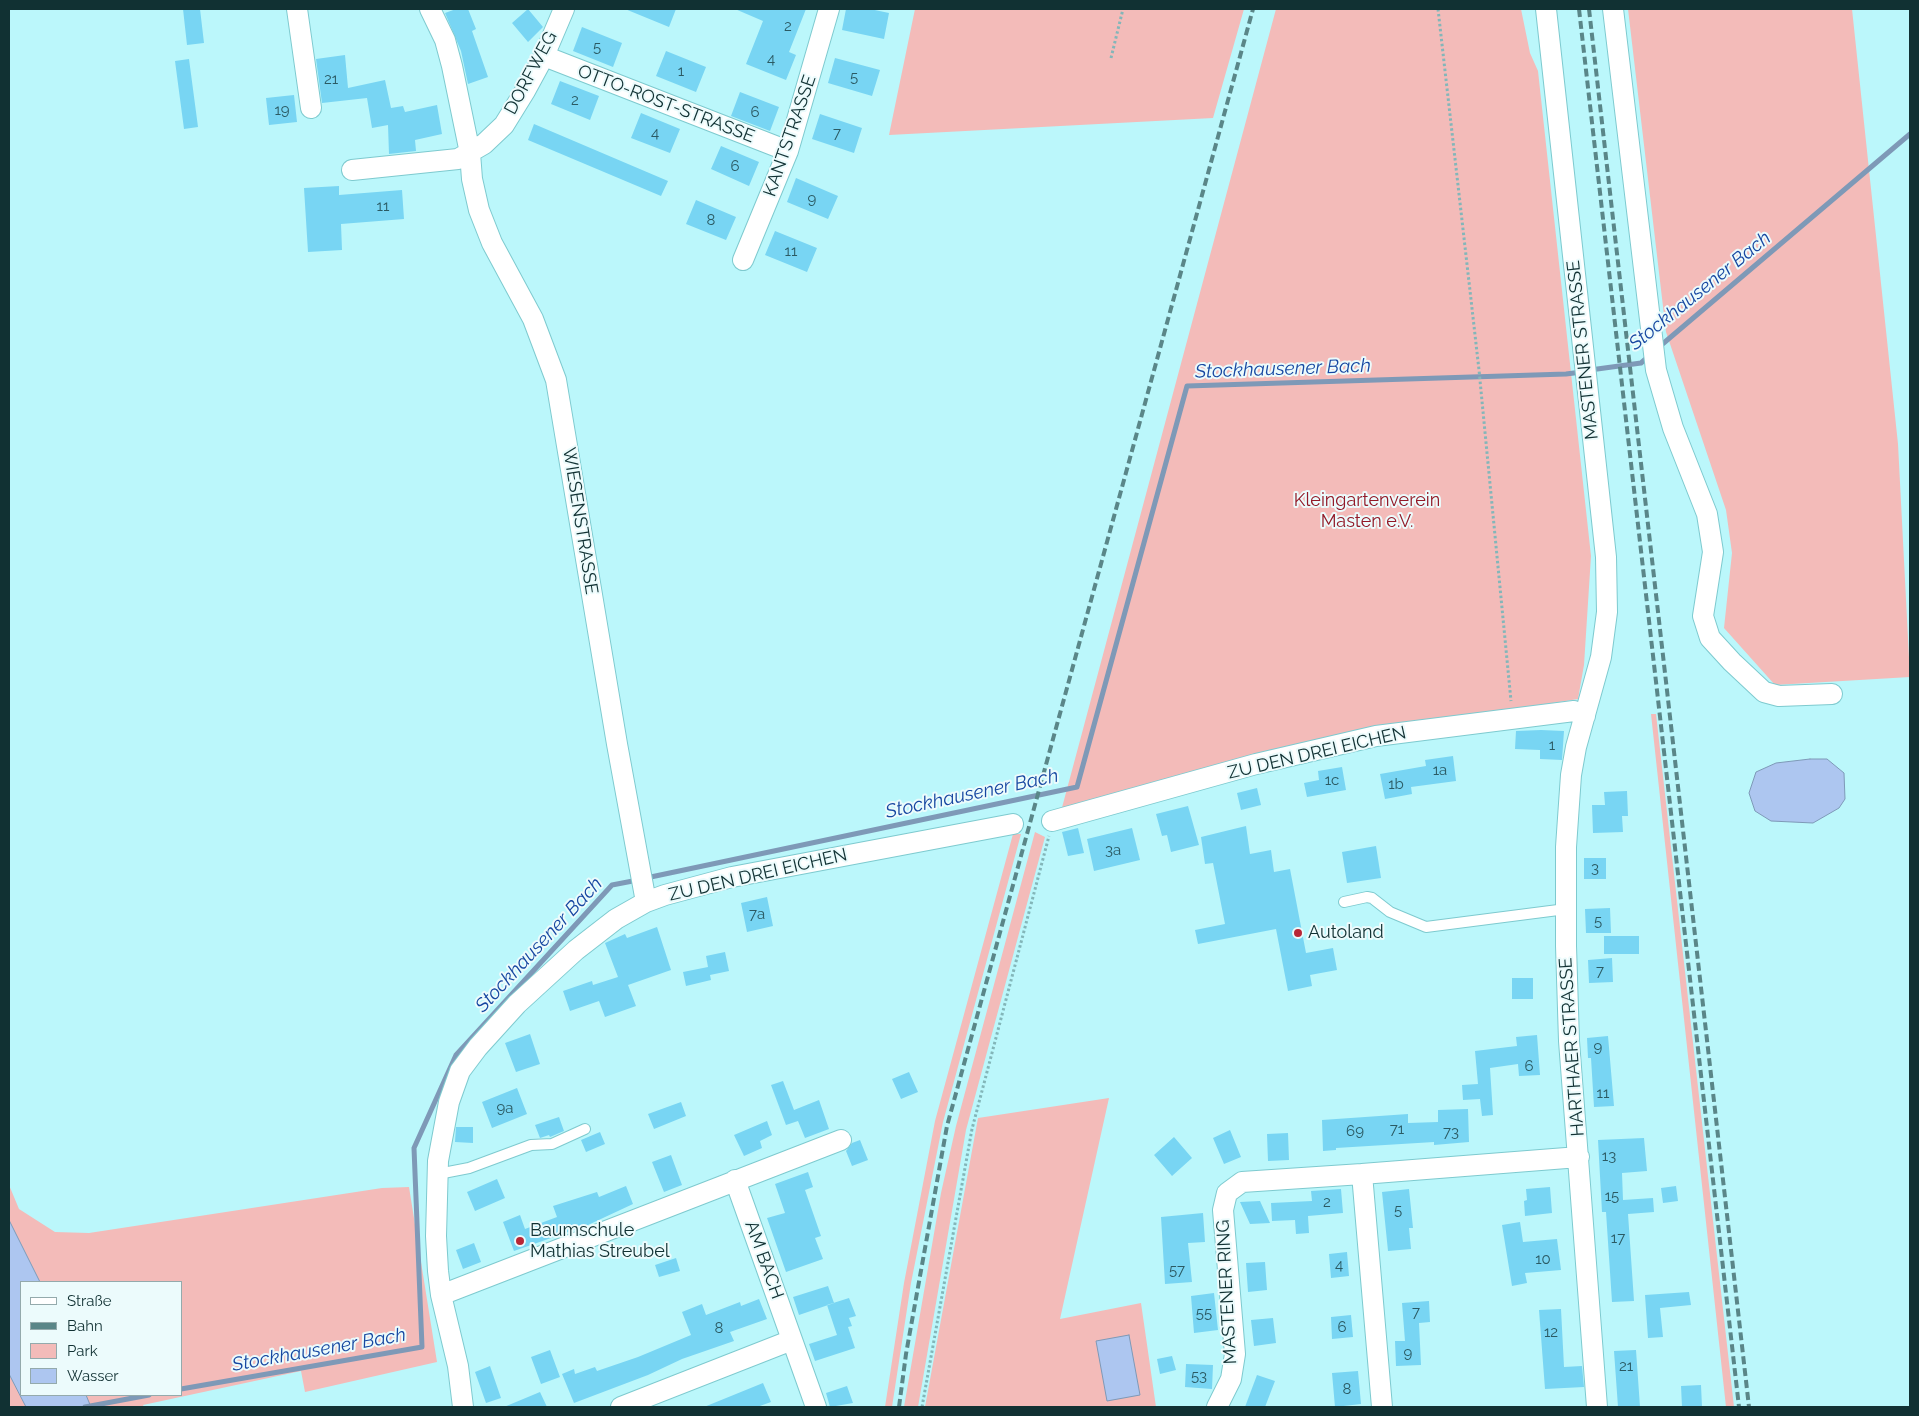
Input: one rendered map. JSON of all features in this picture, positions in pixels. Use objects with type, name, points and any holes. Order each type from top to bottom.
[{"type":"street","points":[[297,9],[311,108]]},
{"type":"street","name":"WIESENSTRASSE","points":[[430,9],[445,40],[470,154],[472,179],[479,210],[492,242],[532,319],[556,380],[643,888]]},
{"type":"street","name":"DORFWEG","points":[[470,154],[484,144],[504,124],[544,56],[564,9]]},
{"type":"street","name":"KANTSTRASSE","points":[[743,260],[788,152],[829,9]]},
{"type":"street","name":"MASTENER STRASSE","points":[[1546,9],[1606,557],[1607,602],[1600,657],[1593,690]]},
{"type":"street","points":[[1613,9],[1656,370],[1673,428],[1708,514],[1713,552],[1702,616],[1710,638],[1764,692],[1779,696],[1832,694]]},
{"type":"street","name":"OTTO-ROST-STRASSE","points":[[544,56],[788,152]]},
{"type":"street","points":[[352,170],[458,159],[470,154]]},
{"type":"street","name":"HARTHAER STRASSE","points":[[1593,690],[1576,747],[1568,805],[1566,909],[1569,1041],[1597,1407]]},
{"type":"street","name":"ZU DEN DREI EICHEN","points":[[1052,821],[1256,764],[1376,736],[1574,711],[1585,716]]},
{"type":"street","name":"ZU DEN DREI EICHEN","points":[[463,1407],[458,1366],[441,1296],[436,1236],[438,1174],[449,1102],[460,1071],[478,1047],[516,1004],[576,950],[616,919],[643,888],[732,877],[1013,824]]},
{"type":"street","points":[[441,1296],[841,1140]]},
{"type":"street","name":"MASTENER RING","points":[[1217,1407],[1231,1379],[1235,1354],[1223,1210],[1227,1193],[1242,1182],[1579,1157]]},
{"type":"street","points":[[1362,1174],[1382,1407]]},
{"type":"street","name":"AM BACH","points":[[736,1180],[816,1407]]},
{"type":"street","points":[[621,1407],[792,1340]]},
{"type":"lane","points":[[1344,902],[1367,897],[1390,912],[1426,927],[1566,909]]},
{"type":"lane","points":[[438,1174],[468,1168],[531,1145],[552,1144],[585,1130]]},
{"type":"path","points":[[1111,58],[1123,9]]},
{"type":"path","points":[[1438,9],[1479,370],[1513,719]]},
{"type":"path","points":[[922,1407],[972,1129],[1052,821]]},
{"type":"green space","points":[[915,9],[1244,9],[1213,118],[889,135]]},
{"type":"green space","name":"Kleingartenverein Masten e.V.","points":[[1276,9],[1521,9],[1530,53],[1538,71],[1591,556],[1584,665],[1578,699],[1372,732],[1060,815]]},
{"type":"green space","points":[[1628,9],[1852,9],[1898,444],[1910,677],[1775,685],[1724,628],[1732,553],[1726,510],[1666,332]]},
{"type":"green space","points":[[1651,714],[1656,714],[1734,1407],[1726,1407]]},
{"type":"green space","points":[[1035,832],[1045,837],[966,1130],[918,1407],[904,1407],[941,1193],[956,1126]]},
{"type":"green space","points":[[1013,834],[1021,834],[943,1122],[911,1283],[892,1407],[885,1407],[904,1283],[935,1121]]},
{"type":"green space","points":[[1109,1098],[1060,1319],[1141,1303],[1156,1407],[925,1407],[978,1118]]},
{"type":"green space","points":[[9,1185],[19,1209],[55,1232],[89,1233],[382,1188],[409,1187],[437,1362],[305,1392],[301,1371],[143,1405],[144,1407],[91,1407],[86,1396],[182,1396],[182,1281],[40,1281],[9,1220]]},
{"type":"green space","points":[[9,1374],[26,1407],[9,1407]]},
{"type":"water","points":[[1827,759],[1844,773],[1845,799],[1839,808],[1813,823],[1771,821],[1755,811],[1749,793],[1756,772],[1776,763]]},
{"type":"water","points":[[9,1220],[40,1281],[20,1281],[20,1395],[9,1374]]},
{"type":"water","points":[[1129,1335],[1140,1395],[1107,1401],[1096,1341]]},
{"type":"water","points":[[20,1396],[86,1396],[91,1407],[26,1407]]},
{"type":"building","points":[[183,9],[200,9],[204,43],[187,45]]},
{"type":"building","points":[[456,9],[468,9],[476,29],[472,31],[488,77],[468,84],[461,51],[445,13]]},
{"type":"building","points":[[528,9],[543,27],[528,42],[512,23]]},
{"type":"building","points":[[625,9],[676,9],[669,27]]},
{"type":"building","points":[[735,9],[806,9],[789,52],[796,55],[786,80],[746,64],[763,21]]},
{"type":"building","points":[[846,9],[870,9],[889,13],[884,39],[842,30]]},
{"type":"building","points":[[582,27],[622,43],[613,67],[573,51]]},
{"type":"building","points":[[666,51],[706,67],[696,92],[656,76]]},
{"type":"building","points":[[345,55],[348,88],[385,80],[391,108],[403,106],[405,112],[437,105],[442,134],[415,140],[416,151],[389,154],[388,125],[372,128],[367,98],[322,103],[316,59]]},
{"type":"building","points":[[835,58],[880,70],[872,96],[828,83]]},
{"type":"building","points":[[189,59],[198,127],[184,129],[175,61]]},
{"type":"building","points":[[560,81],[599,96],[590,120],[551,104]]},
{"type":"building","points":[[740,92],[779,107],[770,131],[731,116]]},
{"type":"building","points":[[294,95],[297,122],[269,125],[266,98]]},
{"type":"building","points":[[641,113],[680,129],[670,153],[631,138]]},
{"type":"building","points":[[820,114],[862,128],[854,153],[812,139]]},
{"type":"building","points":[[534,124],[668,181],[661,196],[528,140]]},
{"type":"building","points":[[721,146],[759,162],[749,186],[711,169]]},
{"type":"building","points":[[796,178],[838,196],[828,219],[787,202]]},
{"type":"building","points":[[339,186],[339,195],[402,190],[404,219],[341,224],[342,250],[308,252],[304,188]]},
{"type":"building","points":[[696,200],[736,217],[726,240],[686,224]]},
{"type":"building","points":[[775,231],[817,248],[807,272],[765,255]]},
{"type":"building","points":[[1516,731],[1564,731],[1562,760],[1540,759],[1540,750],[1515,749]]},
{"type":"building","points":[[1453,756],[1456,781],[1411,787],[1412,794],[1385,799],[1380,774],[1426,766],[1425,760]]},
{"type":"building","points":[[1342,767],[1346,790],[1307,797],[1304,783],[1319,780],[1318,771]]},
{"type":"building","points":[[1257,788],[1261,805],[1241,810],[1237,793]]},
{"type":"building","points":[[1627,791],[1628,816],[1622,816],[1623,832],[1593,833],[1592,805],[1605,805],[1604,792]]},
{"type":"building","points":[[1188,806],[1199,845],[1171,852],[1167,835],[1162,836],[1156,814]]},
{"type":"building","points":[[1246,826],[1250,854],[1271,850],[1274,872],[1290,869],[1306,953],[1333,948],[1337,970],[1310,975],[1312,986],[1288,991],[1276,929],[1198,944],[1195,930],[1225,924],[1213,863],[1205,864],[1201,837]]},
{"type":"building","points":[[1078,828],[1084,853],[1068,856],[1062,832]]},
{"type":"building","points":[[1132,828],[1140,860],[1094,871],[1087,839]]},
{"type":"building","points":[[1376,846],[1381,878],[1347,883],[1342,852]]},
{"type":"building","points":[[1584,858],[1606,858],[1606,879],[1584,879]]},
{"type":"building","points":[[767,897],[773,926],[747,932],[741,903]]},
{"type":"building","points":[[1610,908],[1611,933],[1586,933],[1585,909]]},
{"type":"building","points":[[657,927],[671,970],[628,985],[636,1006],[605,1017],[599,1001],[570,1011],[563,991],[592,981],[593,985],[618,977],[605,943],[625,934],[627,938]]},
{"type":"building","points":[[1604,936],[1639,936],[1639,954],[1604,954]]},
{"type":"building","points":[[725,952],[729,971],[710,975],[711,980],[686,986],[683,972],[708,967],[706,956]]},
{"type":"building","points":[[1612,958],[1613,982],[1589,983],[1588,960]]},
{"type":"building","points":[[1512,978],[1533,978],[1533,999],[1512,999]]},
{"type":"building","points":[[530,1034],[540,1064],[516,1072],[505,1043]]},
{"type":"building","points":[[1537,1035],[1540,1075],[1519,1076],[1518,1064],[1490,1068],[1493,1115],[1482,1116],[1480,1099],[1463,1100],[1462,1085],[1478,1084],[1475,1051],[1517,1046],[1516,1037]]},
{"type":"building","points":[[1608,1036],[1614,1106],[1594,1107],[1591,1058],[1588,1058],[1587,1038]]},
{"type":"building","points":[[909,1072],[918,1092],[901,1099],[892,1079]]},
{"type":"building","points":[[783,1081],[794,1110],[819,1100],[829,1129],[805,1138],[798,1121],[786,1125],[771,1085]]},
{"type":"building","points":[[517,1088],[527,1114],[492,1128],[482,1102]]},
{"type":"building","points":[[681,1102],[686,1116],[654,1129],[648,1114]]},
{"type":"building","points":[[1468,1109],[1469,1142],[1434,1145],[1434,1142],[1336,1148],[1336,1150],[1323,1151],[1322,1120],[1408,1114],[1408,1123],[1438,1122],[1438,1110]]},
{"type":"building","points":[[559,1117],[564,1131],[550,1137],[549,1135],[540,1138],[535,1125]]},
{"type":"building","points":[[767,1121],[772,1135],[760,1141],[762,1148],[744,1156],[734,1135]]},
{"type":"building","points":[[456,1127],[473,1127],[473,1143],[455,1142]]},
{"type":"building","points":[[1230,1130],[1241,1157],[1224,1164],[1213,1138]]},
{"type":"building","points":[[600,1132],[605,1144],[586,1152],[581,1140]]},
{"type":"building","points":[[1288,1133],[1289,1160],[1268,1161],[1267,1134]]},
{"type":"building","points":[[1174,1137],[1192,1158],[1172,1176],[1154,1155]]},
{"type":"building","points":[[1644,1138],[1647,1171],[1622,1173],[1623,1200],[1653,1198],[1654,1212],[1628,1214],[1634,1301],[1612,1302],[1606,1212],[1602,1212],[1598,1140]]},
{"type":"building","points":[[860,1140],[868,1160],[852,1166],[846,1151],[852,1143]]},
{"type":"building","points":[[671,1155],[682,1185],[664,1192],[652,1162]]},
{"type":"building","points":[[808,1172],[813,1187],[805,1190],[821,1236],[815,1238],[823,1259],[786,1272],[767,1218],[785,1213],[775,1184]]},
{"type":"building","points":[[497,1179],[505,1198],[475,1211],[467,1192]]},
{"type":"building","points":[[626,1186],[633,1204],[588,1225],[514,1251],[503,1222],[520,1215],[525,1229],[557,1217],[553,1206],[597,1192],[599,1197]]},
{"type":"building","points":[[1676,1186],[1678,1201],[1663,1203],[1661,1188]]},
{"type":"building","points":[[1550,1187],[1552,1213],[1525,1216],[1524,1201],[1527,1200],[1526,1189]]},
{"type":"building","points":[[1341,1189],[1343,1213],[1308,1216],[1309,1233],[1296,1234],[1295,1220],[1272,1221],[1271,1203],[1312,1201],[1311,1191]]},
{"type":"building","points":[[1409,1189],[1413,1228],[1409,1228],[1411,1249],[1388,1251],[1382,1192]]},
{"type":"building","points":[[1260,1201],[1270,1223],[1250,1224],[1240,1202]]},
{"type":"building","points":[[1203,1213],[1205,1242],[1188,1243],[1192,1282],[1165,1284],[1161,1217]]},
{"type":"building","points":[[1520,1222],[1523,1242],[1557,1239],[1561,1270],[1525,1273],[1527,1283],[1512,1286],[1502,1225]]},
{"type":"building","points":[[474,1243],[481,1262],[463,1269],[456,1250]]},
{"type":"building","points":[[1347,1252],[1349,1276],[1331,1278],[1329,1254]]},
{"type":"building","points":[[676,1258],[680,1271],[659,1277],[655,1265]]},
{"type":"building","points":[[1265,1262],[1267,1290],[1248,1292],[1246,1263]]},
{"type":"building","points":[[828,1286],[834,1303],[799,1315],[793,1297]]},
{"type":"building","points":[[1689,1292],[1691,1305],[1660,1308],[1663,1337],[1648,1338],[1645,1295]]},
{"type":"building","points":[[1214,1293],[1218,1330],[1194,1333],[1191,1296]]},
{"type":"building","points":[[849,1298],[856,1316],[849,1318],[852,1326],[848,1327],[855,1348],[815,1361],[809,1344],[837,1335],[827,1305]]},
{"type":"building","points":[[759,1299],[767,1319],[730,1332],[734,1341],[682,1359],[648,1375],[574,1403],[562,1374],[574,1369],[575,1374],[595,1367],[597,1371],[638,1357],[691,1335],[682,1312],[702,1304],[706,1315],[740,1302],[741,1306]]},
{"type":"building","points":[[1429,1301],[1430,1322],[1419,1323],[1421,1365],[1396,1366],[1395,1341],[1405,1341],[1402,1303]]},
{"type":"building","points":[[1561,1309],[1564,1367],[1582,1366],[1584,1387],[1545,1389],[1539,1310]]},
{"type":"building","points":[[1351,1315],[1353,1337],[1332,1339],[1331,1317]]},
{"type":"building","points":[[1273,1318],[1276,1343],[1254,1346],[1251,1320]]},
{"type":"building","points":[[550,1350],[560,1377],[541,1384],[531,1357]]},
{"type":"building","points":[[1636,1350],[1640,1407],[1618,1407],[1614,1351]]},
{"type":"building","points":[[1172,1356],[1176,1370],[1160,1374],[1157,1359]]},
{"type":"building","points":[[1186,1364],[1213,1365],[1212,1389],[1185,1387]]},
{"type":"building","points":[[490,1366],[501,1398],[486,1403],[475,1372]]},
{"type":"building","points":[[1358,1371],[1361,1404],[1335,1407],[1332,1373]]},
{"type":"building","points":[[1257,1375],[1275,1381],[1265,1407],[1245,1407]]},
{"type":"building","points":[[763,1383],[771,1402],[757,1407],[704,1407]]},
{"type":"building","points":[[1701,1385],[1702,1407],[1682,1407],[1681,1386]]},
{"type":"building","points":[[847,1386],[853,1403],[830,1407],[826,1393]]},
{"type":"building","points":[[540,1392],[547,1407],[504,1407]]},
{"type":"waterway","name":"Stockhausener Bach","points":[[1659,347],[1910,134]]},
{"type":"waterway","name":"Stockhausener Bach","points":[[1590,370],[1641,363],[1649,356]]},
{"type":"waterway","name":"Stockhausener Bach","points":[[646,878],[1077,787],[1187,386],[1582,372]]},
{"type":"waterway","name":"Stockhausener Bach","points":[[182,1389],[422,1347],[414,1148],[456,1055],[612,885],[638,880]]},
{"type":"waterway","name":"Stockhausener Bach","points":[[85,1407],[144,1396]]},
{"type":"railway","points":[[899,1407],[906,1354],[947,1126],[1253,9]]},
{"type":"railway","points":[[1579,9],[1739,1407]]},
{"type":"railway","points":[[1589,9],[1749,1407]]},
{"type":"place","name":"Autoland","points":[[1298,933]]},
{"type":"place","name":"Baumschule Mathias Streubel","points":[[520,1241]]}]
